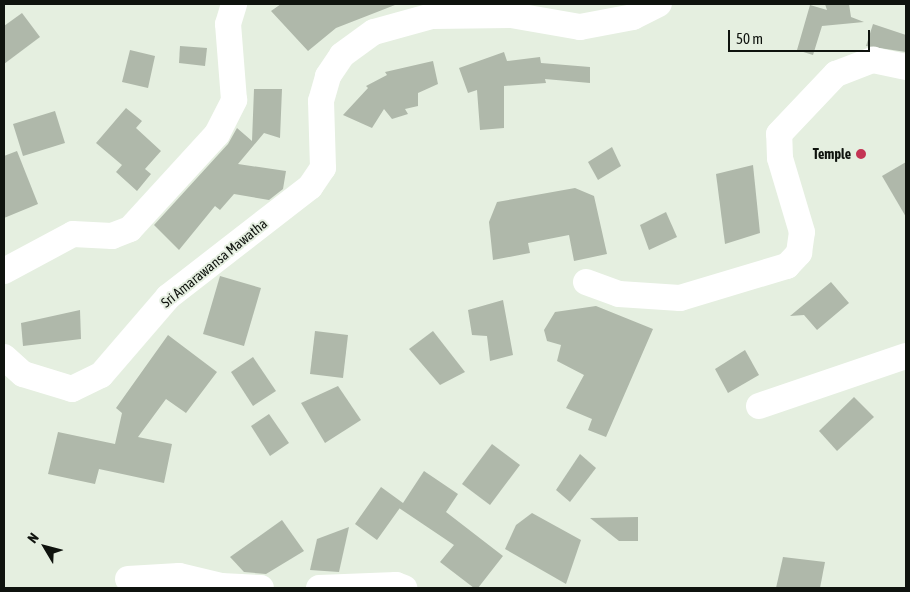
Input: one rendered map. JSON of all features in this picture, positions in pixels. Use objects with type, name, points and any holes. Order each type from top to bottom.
[{"type":"street","points":[[4,271],[73,234],[112,236],[130,229],[217,134],[234,100],[228,24],[234,4]]},
{"type":"street","name":"Sri Amarawansa Mawatha","points":[[4,357],[23,374],[72,389],[101,375],[168,297],[310,187],[323,168],[321,101],[328,76],[342,55],[374,32],[432,16],[511,15],[580,27],[633,17],[659,4]]},
{"type":"street","points":[[586,282],[619,294],[680,298],[787,266],[799,253],[802,232],[780,158],[779,134],[836,74],[873,60],[906,67]]},
{"type":"street","points":[[759,406],[906,356]]},
{"type":"street","points":[[128,579],[179,576],[222,586],[261,588]]},
{"type":"street","points":[[319,588],[396,585],[404,588]]},
{"type":"building","points":[[281,4],[395,5],[336,28],[308,51],[271,11]]},
{"type":"building","points":[[825,4],[849,4],[851,17],[864,22],[822,26],[813,55],[797,50],[810,5],[827,10]]},
{"type":"building","points":[[22,13],[40,37],[4,64],[4,26]]},
{"type":"building","points":[[873,24],[906,35],[906,52],[866,46]]},
{"type":"building","points":[[180,46],[207,48],[205,66],[179,63]]},
{"type":"building","points":[[130,50],[155,56],[148,88],[122,82]]},
{"type":"building","points":[[504,52],[507,61],[540,57],[541,63],[590,67],[590,83],[545,79],[546,83],[504,86],[504,128],[480,130],[477,90],[468,93],[459,68]]},
{"type":"building","points":[[433,61],[438,84],[418,93],[418,106],[405,109],[408,114],[392,119],[384,109],[372,128],[343,115],[368,88],[366,86],[387,75],[385,72]]},
{"type":"building","points":[[254,89],[282,89],[280,138],[264,133],[238,164],[286,171],[283,189],[269,200],[234,194],[220,210],[215,206],[179,250],[154,225],[228,144],[237,128],[252,141]]},
{"type":"building","points":[[126,108],[142,121],[136,128],[161,151],[145,169],[151,174],[137,191],[116,172],[122,165],[96,143]]},
{"type":"building","points":[[55,111],[65,143],[23,156],[13,124]]},
{"type":"building","points":[[612,147],[621,166],[598,180],[588,162]]},
{"type":"building","points":[[17,151],[38,204],[4,218],[4,156]]},
{"type":"building","points":[[906,162],[906,217],[882,176]]},
{"type":"building","points":[[753,165],[760,233],[725,244],[716,174]]},
{"type":"building","points":[[575,188],[594,196],[607,254],[574,261],[569,235],[528,243],[530,253],[493,260],[489,222],[497,202]]},
{"type":"building","points":[[666,212],[677,237],[649,250],[640,225]]},
{"type":"building","points":[[220,276],[261,288],[244,346],[203,334]]},
{"type":"building","points":[[831,282],[849,303],[817,330],[804,315],[790,316]]},
{"type":"building","points":[[503,300],[513,355],[490,361],[487,336],[472,335],[468,310]]},
{"type":"building","points":[[596,306],[653,329],[606,437],[588,430],[592,419],[566,408],[584,375],[557,361],[561,345],[547,341],[544,330],[555,312]]},
{"type":"building","points":[[80,310],[81,339],[23,346],[21,323]]},
{"type":"building","points":[[315,331],[348,335],[343,378],[310,374]]},
{"type":"building","points":[[433,331],[465,372],[440,385],[409,349]]},
{"type":"building","points":[[168,335],[217,372],[186,413],[166,399],[138,437],[172,444],[164,483],[99,469],[95,484],[48,474],[58,432],[115,444],[122,413],[116,408]]},
{"type":"building","points":[[745,350],[759,375],[728,393],[715,369]]},
{"type":"building","points":[[253,357],[276,391],[253,406],[231,372]]},
{"type":"building","points":[[338,386],[361,420],[325,443],[301,403]]},
{"type":"building","points":[[854,397],[874,417],[837,451],[819,431]]},
{"type":"building","points":[[269,414],[289,443],[270,456],[251,426]]},
{"type":"building","points":[[492,444],[520,465],[490,505],[462,484]]},
{"type":"building","points":[[580,454],[596,468],[570,502],[556,490]]},
{"type":"building","points":[[424,471],[458,494],[446,512],[503,556],[478,588],[474,588],[440,562],[454,545],[400,508],[377,540],[355,524],[381,487],[403,503]]},
{"type":"building","points":[[532,513],[581,540],[566,584],[505,549],[516,525]]},
{"type":"building","points":[[638,517],[638,541],[619,541],[590,518]]},
{"type":"building","points":[[282,520],[304,551],[266,574],[244,572],[230,557]]},
{"type":"building","points":[[349,527],[339,572],[310,570],[317,539]]},
{"type":"building","points":[[783,557],[825,562],[820,588],[776,588]]},
{"type":"place","name":"Temple","points":[[861,154]]}]
